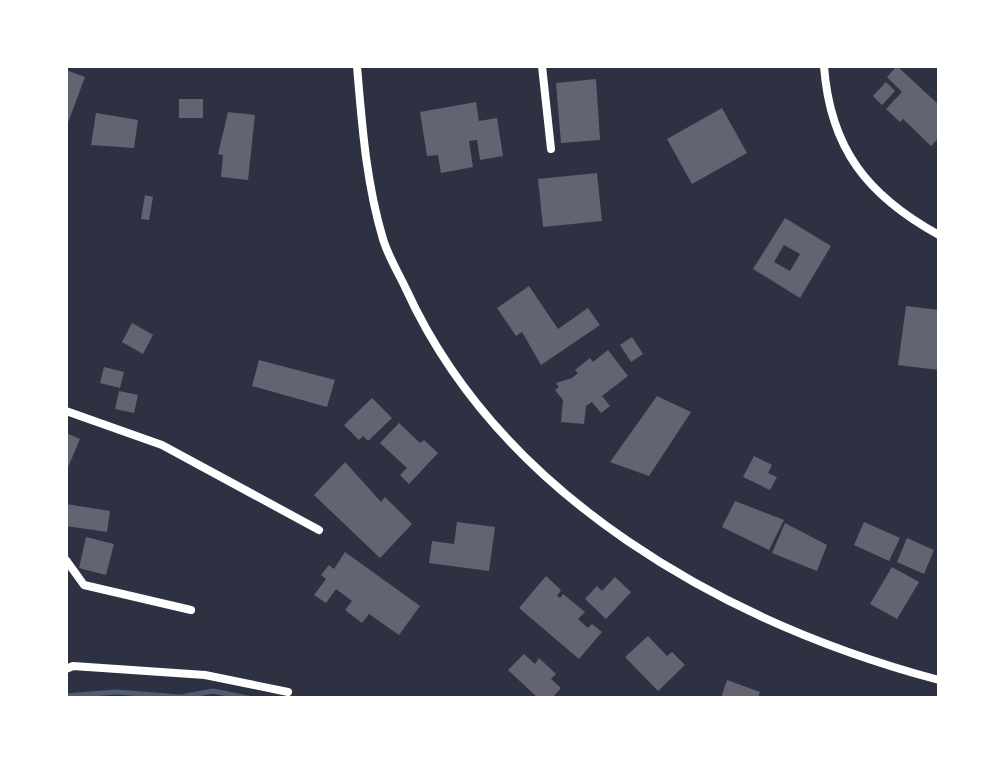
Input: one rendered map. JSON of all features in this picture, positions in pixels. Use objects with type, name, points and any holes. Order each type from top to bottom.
[{"type":"street","points":[[357,66],[364,159],[384,241],[421,322],[461,386],[520,455],[589,514],[648,553],[753,612],[829,645],[939,680]]},
{"type":"street","points":[[542,66],[551,149]]},
{"type":"street","points":[[824,66],[826,96],[843,147],[868,184],[901,214],[939,235]]},
{"type":"street","points":[[66,411],[162,445],[319,530]]},
{"type":"street","points":[[66,560],[84,585],[191,610]]},
{"type":"street","points":[[66,669],[73,666],[205,675],[288,692]]},
{"type":"building","points":[[897,66],[939,105],[939,138],[931,146],[903,119],[900,122],[886,109],[902,92],[887,77]]},
{"type":"building","points":[[66,70],[85,77],[66,128]]},
{"type":"building","points":[[596,79],[600,140],[561,143],[556,83]]},
{"type":"building","points":[[886,82],[895,91],[882,105],[873,96]]},
{"type":"building","points":[[179,99],[203,99],[203,118],[179,118]]},
{"type":"building","points":[[476,102],[479,121],[497,118],[503,156],[480,160],[477,140],[469,141],[473,167],[441,173],[438,155],[427,156],[420,112]]},
{"type":"building","points":[[722,108],[747,153],[692,184],[667,139]]},
{"type":"building","points":[[228,112],[255,115],[248,180],[221,177],[223,155],[218,154]]},
{"type":"building","points":[[96,113],[138,120],[134,148],[91,145]]},
{"type":"building","points":[[597,173],[602,221],[543,227],[538,179]]},
{"type":"building","points":[[145,195],[153,197],[149,220],[141,219]]},
{"type":"building","points":[[785,218],[831,246],[800,298],[753,269]],"holes":[[[784,245],[800,254],[790,271],[774,262]]]},
{"type":"building","points":[[529,286],[558,329],[588,308],[600,325],[541,365],[522,332],[516,336],[497,308]]},
{"type":"building","points":[[906,306],[939,310],[939,370],[898,365]]},
{"type":"building","points":[[132,323],[153,335],[143,354],[122,342]]},
{"type":"building","points":[[632,337],[643,354],[631,362],[620,345]]},
{"type":"building","points":[[608,350],[628,376],[602,396],[610,406],[601,413],[592,402],[586,406],[584,424],[561,422],[563,400],[555,390],[559,387],[556,383],[572,378],[578,373],[575,370],[590,358],[593,362]]},
{"type":"building","points":[[259,360],[335,380],[327,407],[252,386]]},
{"type":"building","points":[[104,367],[124,372],[120,388],[100,383]]},
{"type":"building","points":[[119,391],[138,395],[134,413],[115,409]]},
{"type":"building","points":[[657,396],[691,412],[649,476],[610,462]]},
{"type":"building","points":[[372,398],[392,418],[368,441],[363,436],[359,440],[344,425]]},
{"type":"building","points":[[399,423],[420,443],[424,440],[438,453],[409,484],[400,475],[407,468],[380,443]]},
{"type":"building","points":[[66,433],[80,439],[66,472]]},
{"type":"building","points":[[754,456],[772,465],[768,473],[777,477],[770,490],[743,477]]},
{"type":"building","points":[[345,462],[381,502],[385,497],[412,524],[380,558],[314,495]]},
{"type":"building","points":[[735,501],[784,520],[769,550],[722,527]]},
{"type":"building","points":[[66,504],[110,511],[107,532],[66,526]]},
{"type":"building","points":[[457,522],[495,527],[489,571],[429,563],[432,541],[454,544]]},
{"type":"building","points":[[864,522],[900,538],[889,561],[854,545]]},
{"type":"building","points":[[785,523],[827,545],[817,571],[772,553]]},
{"type":"building","points":[[86,537],[114,544],[106,575],[79,568]]},
{"type":"building","points":[[907,538],[934,550],[924,574],[897,562]]},
{"type":"building","points":[[345,552],[420,606],[399,635],[369,614],[362,623],[345,610],[352,601],[336,589],[326,603],[314,595],[326,579],[321,575],[329,565],[334,569]]},
{"type":"building","points":[[892,567],[919,582],[897,619],[870,604]]},
{"type":"building","points":[[546,576],[561,590],[557,596],[560,598],[563,594],[585,612],[578,619],[588,628],[592,624],[602,632],[579,659],[519,608]]},
{"type":"building","points":[[615,577],[631,592],[606,619],[585,599],[597,586],[602,591]]},
{"type":"building","points":[[648,636],[667,656],[672,652],[685,665],[658,691],[625,657]]},
{"type":"building","points":[[524,654],[535,664],[539,658],[556,674],[551,679],[561,688],[552,698],[538,698],[508,670]]},
{"type":"building","points":[[727,680],[760,692],[758,698],[721,698]]},
{"type":"waterway","points":[[66,696],[116,692],[181,697],[213,691],[248,698]]}]
